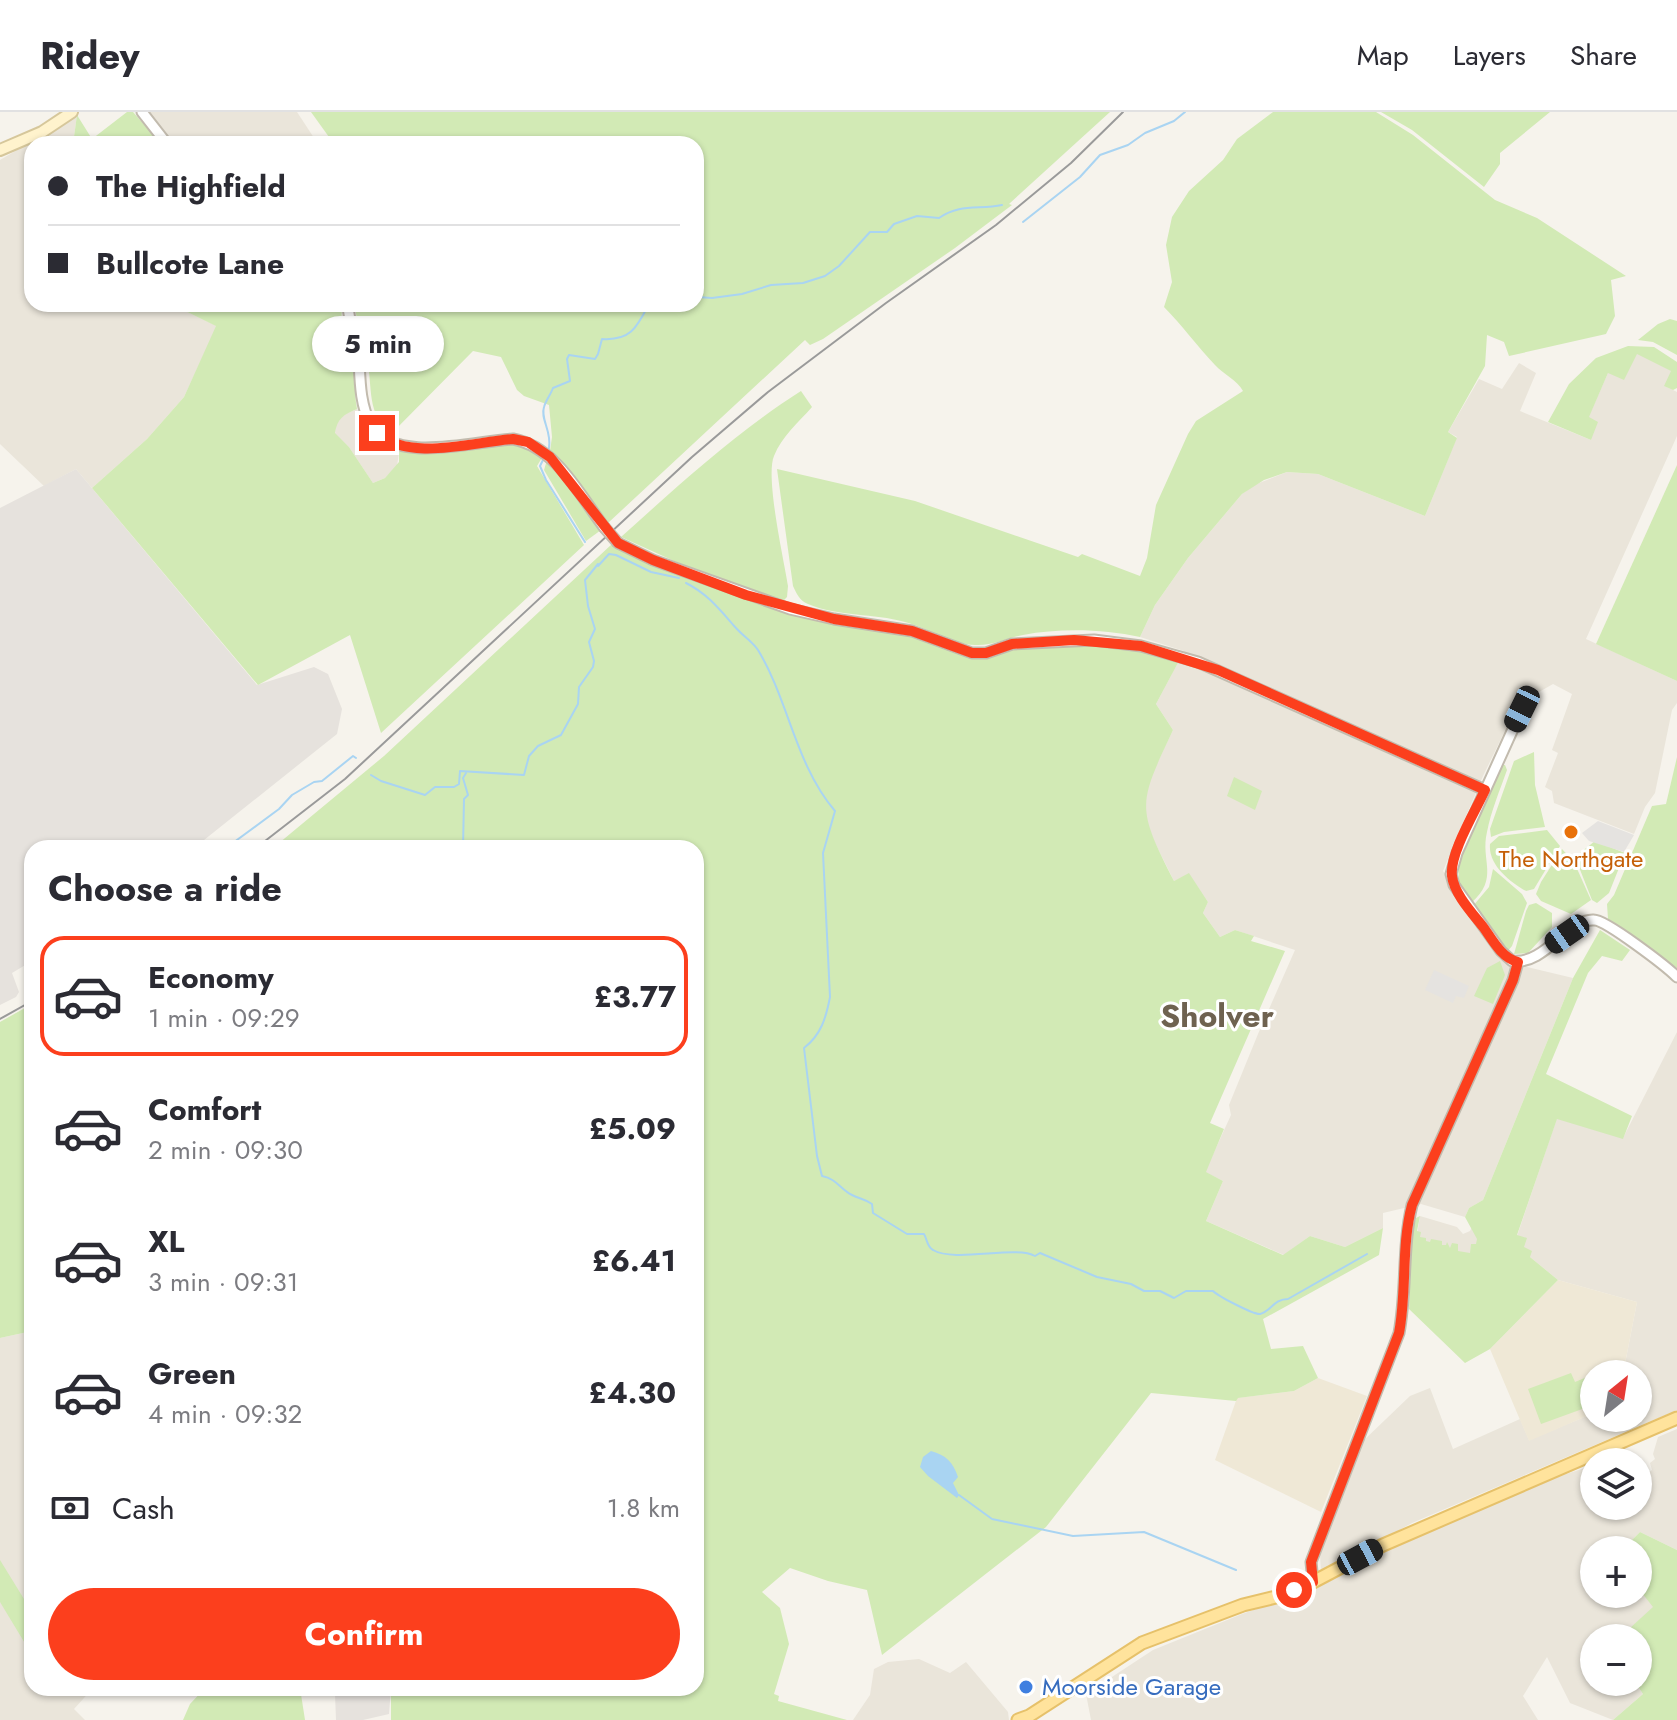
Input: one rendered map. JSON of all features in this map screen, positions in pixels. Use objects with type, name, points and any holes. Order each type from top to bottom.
[{"type":"main road","points":[[33,136],[72,112]]},
{"type":"main road","points":[[0,150],[24,140]]},
{"type":"main road","points":[[1018,1720],[1029,1716],[1142,1643],[1313,1582],[1383,1545],[1677,1418]]},
{"type":"street","points":[[142,112],[161,136]]},
{"type":"street","points":[[348,312],[359,356],[364,407],[377,433],[390,443],[409,448],[513,439],[528,442],[559,467],[618,543],[653,560],[790,609],[912,631],[972,653],[986,653],[1012,644],[1074,640],[1141,646],[1198,662],[1239,679],[1485,790]]},
{"type":"street","points":[[1522,709],[1457,853],[1451,874],[1454,885],[1501,951],[1512,961],[1531,959],[1582,923],[1593,919],[1620,934],[1677,977]]},
{"type":"street","points":[[1313,1582],[1311,1562],[1399,1333],[1412,1205],[1513,980],[1518,962]]},
{"type":"shaded area","points":[[145,112],[297,112],[313,136],[164,136]]},
{"type":"shaded area","points":[[77,115],[74,136],[41,136]]},
{"type":"shaded area","points":[[24,146],[24,312],[188,312],[217,326],[184,397],[147,439],[92,488],[76,469],[44,486],[0,444],[0,160]]},
{"type":"shaded area","points":[[1637,353],[1672,371],[1665,386],[1677,392],[1677,436],[1586,639],[1677,681],[1677,703],[1672,710],[1655,793],[1645,807],[1634,834],[1554,803],[1552,791],[1545,787],[1558,753],[1552,750],[1572,694],[1553,684],[1518,704],[1483,776],[1443,871],[1506,962],[1573,978],[1483,1200],[1469,1208],[1465,1217],[1421,1204],[1383,1213],[1383,1228],[1345,1247],[1310,1236],[1284,1255],[1206,1221],[1223,1181],[1205,1172],[1231,1115],[1229,1105],[1295,950],[1235,930],[1220,937],[1203,913],[1208,902],[1189,874],[1174,881],[1146,821],[1147,784],[1173,730],[1156,704],[1184,651],[1140,637],[1155,605],[1188,558],[1242,494],[1254,485],[1287,472],[1318,474],[1425,516],[1457,437],[1448,432],[1479,379],[1502,389],[1519,363],[1536,373],[1520,411],[1591,440],[1588,418],[1608,373]]},
{"type":"shaded area","points":[[357,409],[373,439],[399,452],[397,466],[385,478],[373,483],[349,447],[335,434],[336,424],[345,414]]},
{"type":"shaded area","points":[[76,469],[257,685],[314,667],[328,674],[342,709],[337,734],[204,840],[24,840],[24,966],[12,973],[19,992],[16,997],[0,1005],[0,508]]},
{"type":"shaded area","points":[[1598,821],[1634,835],[1624,852],[1589,841],[1582,833]]},
{"type":"shaded area","points":[[1434,970],[1469,986],[1464,998],[1456,996],[1453,1003],[1425,990]]},
{"type":"shaded area","points":[[1677,1032],[1677,1410],[1652,1421],[1652,1360],[1626,1360],[1637,1302],[1558,1280],[1530,1257],[1517,1236],[1557,1118],[1623,1138]]},
{"type":"shaded area","points":[[1420,1216],[1457,1227],[1463,1234],[1472,1227],[1479,1229],[1475,1262],[1415,1248]]},
{"type":"shaded area","points":[[1558,1280],[1637,1302],[1626,1360],[1580,1360],[1580,1419],[1529,1441],[1490,1349]]},
{"type":"shaded area","points":[[24,1333],[24,1696],[86,1696],[74,1709],[85,1720],[0,1720],[0,1338]]},
{"type":"shaded area","points":[[1318,1378],[1367,1396],[1321,1512],[1215,1460],[1237,1398],[1294,1391]]},
{"type":"shaded area","points":[[1430,1388],[1453,1449],[1520,1419],[1529,1440],[1580,1419],[1580,1432],[1625,1432],[1588,1448],[1580,1448],[1580,1451],[1412,1523],[1321,1573],[1320,1555],[1362,1442],[1410,1396]]},
{"type":"shaded area","points":[[1677,1429],[1677,1550],[1640,1532],[1636,1536],[1580,1536],[1580,1608],[1652,1608],[1652,1605],[1654,1607],[1635,1624],[1580,1624],[1580,1696],[1641,1696],[1613,1720],[1570,1703],[1547,1657],[1523,1696],[1538,1720],[1091,1720],[1086,1694],[1153,1650],[1317,1588],[1424,1530],[1554,1478],[1580,1470],[1580,1520],[1652,1520],[1652,1461],[1658,1437]]},
{"type":"shaded area","points":[[919,1659],[950,1673],[966,1662],[1008,1712],[1009,1720],[853,1720],[870,1695],[874,1669],[888,1662]]},
{"type":"shaded area","points":[[335,1696],[390,1696],[389,1714],[363,1720],[336,1720]]},
{"type":"green space","points":[[127,112],[133,112],[154,136],[96,136]]},
{"type":"green space","points":[[311,112],[1110,112],[1009,204],[1012,205],[955,248],[823,339],[810,345],[805,340],[608,523],[550,451],[549,405],[524,396],[517,390],[501,357],[473,351],[391,434],[374,409],[356,312],[704,312],[704,136],[328,136]]},
{"type":"green space","points":[[1273,112],[1376,112],[1413,135],[1495,200],[1537,218],[1626,276],[1611,280],[1615,316],[1606,334],[1509,356],[1504,342],[1487,335],[1485,366],[1448,432],[1457,438],[1425,516],[1318,474],[1287,472],[1264,480],[1242,494],[1188,558],[1155,605],[1140,637],[1067,630],[975,645],[958,642],[905,622],[832,611],[800,599],[793,586],[777,469],[915,501],[1078,557],[1082,554],[1140,576],[1147,558],[1156,505],[1188,434],[1196,421],[1243,391],[1215,365],[1164,307],[1172,282],[1166,245],[1172,217],[1189,191],[1223,160],[1237,139]]},
{"type":"green space","points":[[1381,112],[1550,112],[1500,153],[1500,164],[1484,187],[1412,130]]},
{"type":"green space","points":[[77,115],[90,136],[74,136]]},
{"type":"green space","points":[[187,312],[342,312],[354,352],[357,409],[342,418],[335,433],[349,447],[373,483],[385,478],[399,462],[399,452],[519,444],[543,456],[537,466],[584,545],[381,733],[350,635],[258,685],[92,488],[147,439],[184,397],[216,326]]},
{"type":"green space","points":[[1670,319],[1677,321],[1677,355],[1653,342],[1638,340],[1658,324]]},
{"type":"green space","points":[[1628,346],[1654,347],[1677,362],[1677,388],[1673,390],[1664,386],[1671,371],[1637,354],[1624,380],[1608,373],[1589,417],[1598,422],[1591,440],[1548,422],[1569,384],[1596,358]]},
{"type":"green space","points":[[801,391],[812,407],[781,442],[772,467],[773,500],[788,586],[784,600],[739,587],[621,537],[730,442]]},
{"type":"green space","points":[[547,460],[601,530],[586,541],[544,470]]},
{"type":"green space","points":[[1677,465],[1677,681],[1596,644]]},
{"type":"green space","points":[[612,544],[631,555],[683,575],[796,613],[851,626],[912,635],[982,658],[1026,645],[1081,643],[1114,644],[1180,659],[1156,704],[1173,730],[1148,791],[1146,806],[1153,836],[1174,881],[1189,873],[1208,902],[1203,913],[1220,937],[1235,930],[1254,936],[1251,941],[1285,951],[1210,1123],[1224,1129],[1206,1172],[1223,1181],[1206,1221],[1283,1255],[1310,1236],[1345,1247],[1383,1228],[1379,1255],[1263,1319],[1271,1349],[1303,1346],[1318,1378],[1294,1391],[1238,1398],[1236,1401],[1151,1393],[1046,1527],[882,1655],[867,1590],[790,1568],[762,1592],[780,1608],[789,1644],[774,1694],[779,1696],[778,1701],[847,1720],[391,1720],[391,1696],[704,1696],[704,840],[283,840],[384,756]]},
{"type":"green space","points":[[1534,752],[1535,785],[1545,827],[1504,832],[1491,837],[1490,829],[1514,761]]},
{"type":"green space","points":[[1677,757],[1677,968],[1608,919],[1607,904],[1614,895],[1652,806],[1666,804]]},
{"type":"green space","points":[[1501,765],[1505,765],[1507,770],[1485,842],[1487,877],[1480,894],[1471,903],[1459,883],[1458,863]]},
{"type":"green space","points":[[1234,777],[1262,791],[1255,810],[1227,796]]},
{"type":"green space","points":[[1547,830],[1560,846],[1534,889],[1526,891],[1496,866],[1490,844],[1499,836]]},
{"type":"green space","points":[[1595,841],[1625,853],[1609,893],[1597,903],[1592,900],[1575,857]]},
{"type":"green space","points":[[1562,849],[1574,862],[1591,900],[1571,914],[1541,901],[1536,894]]},
{"type":"green space","points":[[1493,869],[1522,894],[1527,903],[1507,952],[1473,906],[1489,887]]},
{"type":"green space","points":[[1536,903],[1552,913],[1552,927],[1528,953],[1514,954],[1526,911],[1529,905]]},
{"type":"green space","points":[[1600,930],[1630,950],[1622,961],[1602,956],[1588,973],[1546,1074],[1632,1116],[1623,1139],[1557,1119],[1517,1235],[1527,1238],[1524,1247],[1532,1251],[1530,1257],[1558,1280],[1490,1349],[1465,1363],[1409,1309],[1412,1232],[1416,1218],[1420,1216],[1417,1231],[1426,1241],[1442,1241],[1442,1245],[1447,1242],[1450,1248],[1452,1243],[1458,1244],[1458,1251],[1470,1253],[1471,1244],[1476,1244],[1477,1239],[1465,1217],[1469,1208],[1483,1200],[1573,978]]},
{"type":"green space","points":[[1500,961],[1505,975],[1493,1004],[1474,996],[1487,968]]},
{"type":"green space","points":[[24,1008],[24,1333],[0,1338],[0,1022]]},
{"type":"green space","points":[[1571,1373],[1575,1382],[1580,1380],[1580,1410],[1541,1424],[1528,1389]]},
{"type":"green space","points":[[1652,1538],[1677,1550],[1677,1720],[1613,1720],[1641,1696],[1652,1696],[1652,1624],[1634,1624],[1653,1607]]},
{"type":"green space","points":[[0,1560],[24,1599],[24,1642],[0,1602]]},
{"type":"green space","points":[[198,1696],[301,1696],[305,1720],[183,1720]]},
{"type":"water","points":[[931,1451],[945,1457],[954,1467],[958,1477],[953,1483],[959,1495],[957,1498],[920,1467],[923,1457]]},
{"type":"waterway","points":[[1023,222],[1080,177],[1100,155],[1128,145],[1185,112]]},
{"type":"waterway","points":[[704,297],[742,294],[771,285],[803,283],[825,276],[839,266],[870,232],[887,232],[894,224],[917,216],[939,218],[962,209],[1002,205]]},
{"type":"waterway","points":[[549,448],[544,407],[553,388],[570,381],[569,355],[595,359],[602,339],[626,335],[645,312]]},
{"type":"waterway","points":[[543,460],[540,466],[546,480],[585,542]]},
{"type":"waterway","points":[[598,566],[609,554],[616,555],[651,572],[679,578]]},
{"type":"waterway","points":[[371,775],[425,795],[435,787],[459,784],[460,771],[524,775],[529,756],[538,746],[561,735],[578,704],[579,687],[593,667],[589,642],[595,629],[585,580],[598,564]]},
{"type":"waterway","points":[[686,583],[713,603],[758,650],[810,773],[835,811],[823,853],[830,997],[822,1026],[804,1048],[822,1176],[872,1204],[873,1213],[907,1234],[924,1234],[931,1249],[943,1254],[1014,1252],[1035,1256],[1040,1253],[1097,1277],[1131,1284],[1144,1291],[1160,1291],[1174,1298],[1186,1291],[1213,1291],[1256,1314],[1367,1254]]},
{"type":"waterway","points":[[237,840],[279,809],[292,795],[314,782],[322,781],[353,756],[356,758]]},
{"type":"waterway","points":[[463,840],[464,799],[468,795],[463,778],[466,773]]},
{"type":"waterway","points":[[959,1495],[992,1519],[1073,1536],[1144,1532],[1236,1570]]},
{"type":"tram line","points":[[266,840],[345,779],[692,457],[768,392],[996,225],[1071,163],[1123,112]]},
{"type":"tram line","points":[[0,1019],[24,1006]]},
{"type":"place","name":"The Northgate","points":[[1571,832]]},
{"type":"place","name":"Moorside Garage","points":[[1026,1687]]},
{"type":"district","name":"Sholver","points":[[1217,1016]]},
{"type":"route","points":[[377,433],[390,443],[409,448],[513,439],[528,442],[559,467],[618,543],[653,560],[746,595],[834,619],[912,631],[979,654],[1012,644],[1074,640],[1141,646],[1218,670],[1485,790],[1451,874],[1468,907],[1501,951],[1512,961],[1518,962],[1513,980],[1412,1205],[1399,1333],[1311,1562],[1313,1582],[1294,1590]]}]
